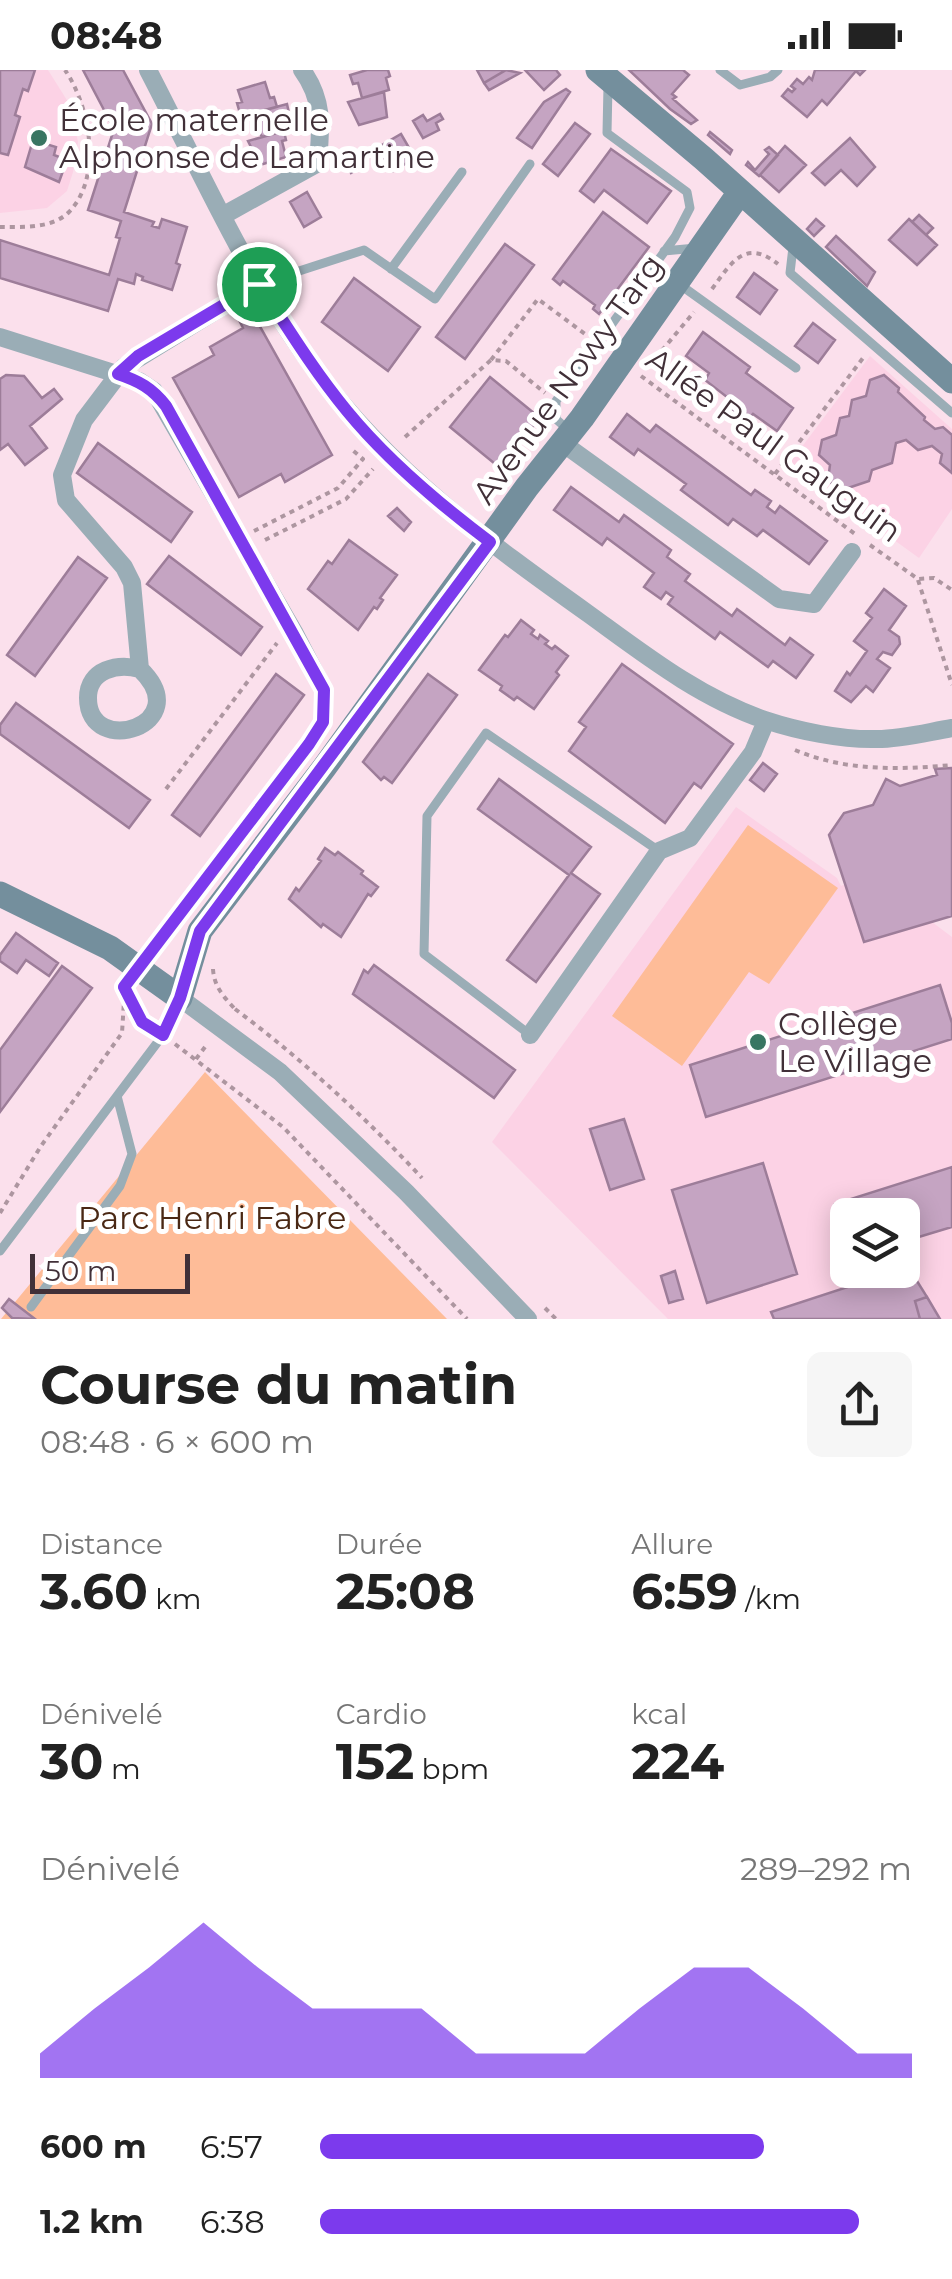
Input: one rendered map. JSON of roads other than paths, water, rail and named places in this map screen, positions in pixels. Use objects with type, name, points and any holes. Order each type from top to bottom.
[{"type":"street","points":[[148,70],[259,284],[312,366],[348,413],[437,502],[706,695],[763,728],[876,740],[952,728]]},
{"type":"street","points":[[224,215],[318,163],[322,117],[315,78],[302,70]]},
{"type":"street","points":[[604,74],[648,101],[740,192],[952,381]]},
{"type":"street","name":"Avenue Nowy Targ","points":[[180,998],[200,931],[566,437],[632,369],[678,284],[740,192]]},
{"type":"street","points":[[140,668],[132,583],[124,567],[66,500],[66,462],[84,420],[118,374],[138,356],[259,284]]},
{"type":"street","points":[[0,337],[138,380],[154,391],[248,542],[324,690]]},
{"type":"street","points":[[566,437],[779,599],[814,604],[852,552]]},
{"type":"street","points":[[530,1035],[659,851],[690,838],[753,752],[763,728]]},
{"type":"street","points":[[0,894],[110,948],[131,978],[180,998],[280,1072],[406,1192],[528,1319]]},
{"type":"lane","points":[[720,70],[740,86],[770,77],[778,70]]},
{"type":"lane","points":[[566,437],[556,419],[556,401],[664,251],[690,208],[687,192],[607,133],[604,74]]},
{"type":"lane","points":[[259,284],[364,250],[435,299],[530,164]]},
{"type":"lane","points":[[391,269],[462,172]]},
{"type":"lane","points":[[794,240],[790,273],[952,413]]},
{"type":"lane","points":[[664,251],[704,248]]},
{"type":"lane","points":[[678,284],[796,368]]},
{"type":"lane","points":[[530,1035],[424,954],[426,816],[486,733],[659,851]]},
{"type":"lane","points":[[0,1251],[163,1035],[180,998]]},
{"type":"lane","points":[[30,1307],[120,1186],[132,1154],[117,1096]]},
{"type":"place","name":"École maternelle Alphonse de Lamartine","points":[[39,138]]},
{"type":"place","name":"Collège Le Village","points":[[758,1042]]},
{"type":"park label","name":"Parc Henri Fabre","points":[[212,1218]]}]
